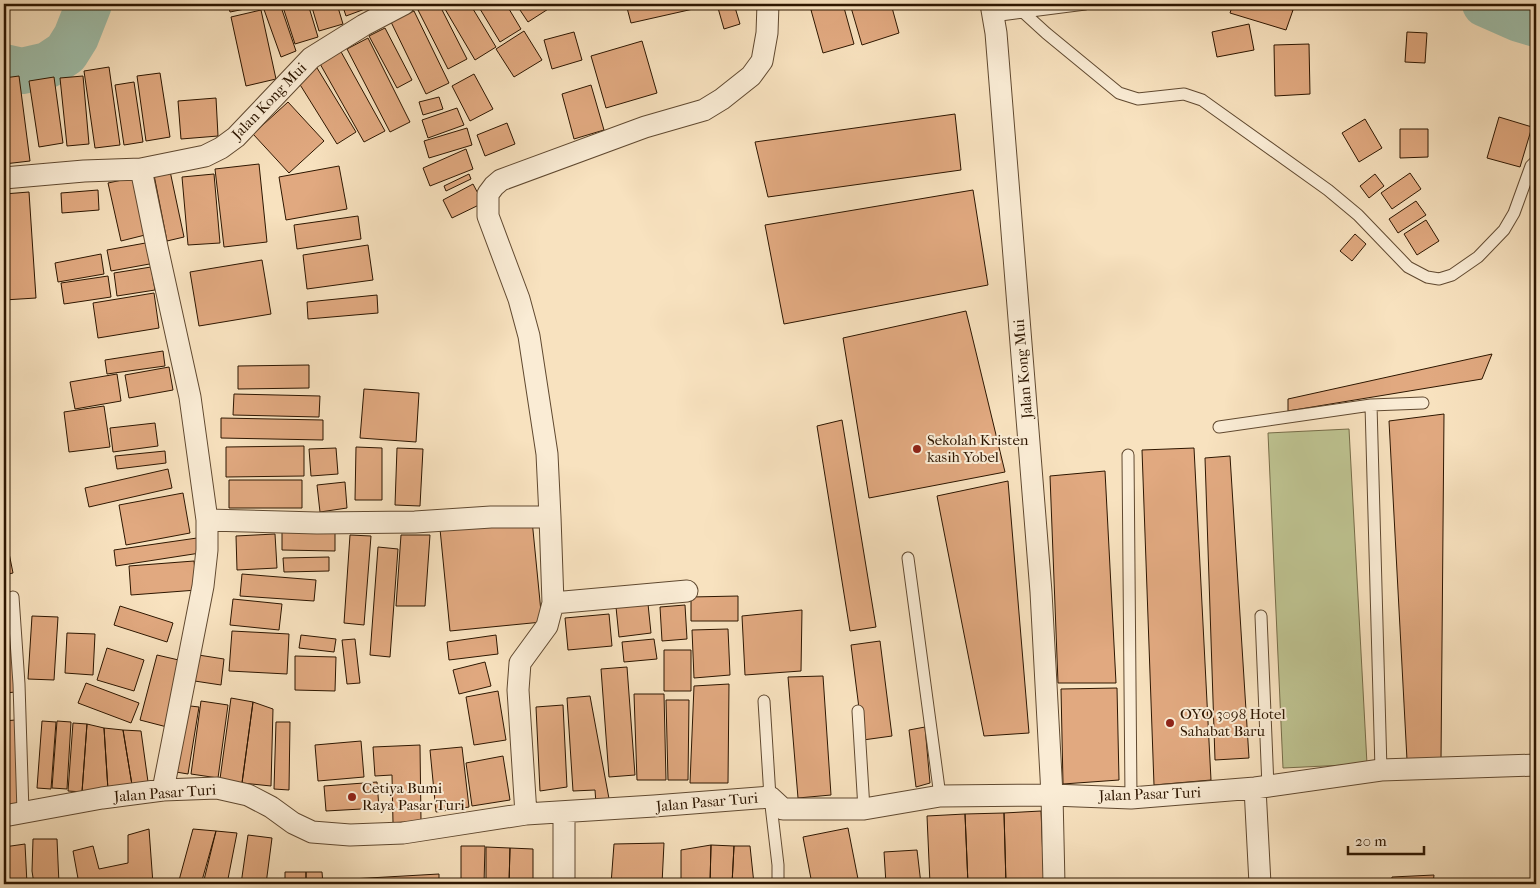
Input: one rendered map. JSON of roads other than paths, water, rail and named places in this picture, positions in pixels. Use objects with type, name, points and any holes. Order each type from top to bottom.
[{"type":"street","name":"Jalan Kong Mui","points":[[4,178],[142,169],[205,156],[221,148],[236,137],[311,58],[364,25],[404,4]]},
{"type":"street","points":[[526,814],[518,690],[519,672],[523,657],[547,626],[553,603],[547,454],[529,336],[519,299],[488,216],[488,194],[502,180],[645,126],[704,110],[722,99],[751,76],[762,61],[767,33],[768,4]]},
{"type":"street","name":"Jalan Kong Mui","points":[[992,10],[996,33],[1041,592],[1052,795],[1054,884]]},
{"type":"street","points":[[142,169],[190,397],[207,520],[204,586],[163,790]]},
{"type":"street","points":[[207,520],[316,523],[396,522],[491,517],[550,517]]},
{"type":"street","points":[[553,603],[687,591]]},
{"type":"street","name":"Jalan Pasar Turi","points":[[14,814],[102,798],[163,790],[217,788],[248,795],[271,807],[293,823],[312,832],[350,835],[403,832],[526,814],[770,797],[782,809],[864,809],[940,796],[1052,795],[1131,798],[1262,788],[1381,770],[1536,765]]},
{"type":"street","points":[[1260,884],[1262,788]]},
{"type":"street","points":[[564,812],[564,884]]},
{"type":"lane","points":[[992,10],[1023,12],[1085,4]]},
{"type":"lane","points":[[1023,12],[1119,93],[1138,99],[1184,94],[1202,100],[1328,190],[1358,215],[1408,268],[1427,277],[1439,279],[1452,275],[1478,257],[1504,230],[1514,213],[1531,166],[1536,161]]},
{"type":"lane","points":[[1219,427],[1371,405],[1423,403]]},
{"type":"lane","points":[[1371,405],[1381,770]]},
{"type":"lane","points":[[1128,455],[1131,798]]},
{"type":"lane","points":[[908,558],[940,796]]},
{"type":"lane","points":[[13,597],[19,684],[14,814]]},
{"type":"lane","points":[[1261,616],[1262,788]]},
{"type":"lane","points":[[764,701],[778,884]]},
{"type":"lane","points":[[858,711],[864,809]]},
{"type":"waterway","points":[[4,67],[22,71],[48,65],[66,53],[76,37],[89,4]]},
{"type":"waterway","points":[[1485,4],[1519,19],[1536,24]]},
{"type":"place","name":"Sekolah Kristen kasih Yobel","points":[[917,449]]},
{"type":"place","name":"OYO 3098 Hotel Sahabat Baru","points":[[1170,723]]},
{"type":"place","name":"Cetiya Bumi Raya Pasar Turi","points":[[352,797]]}]
